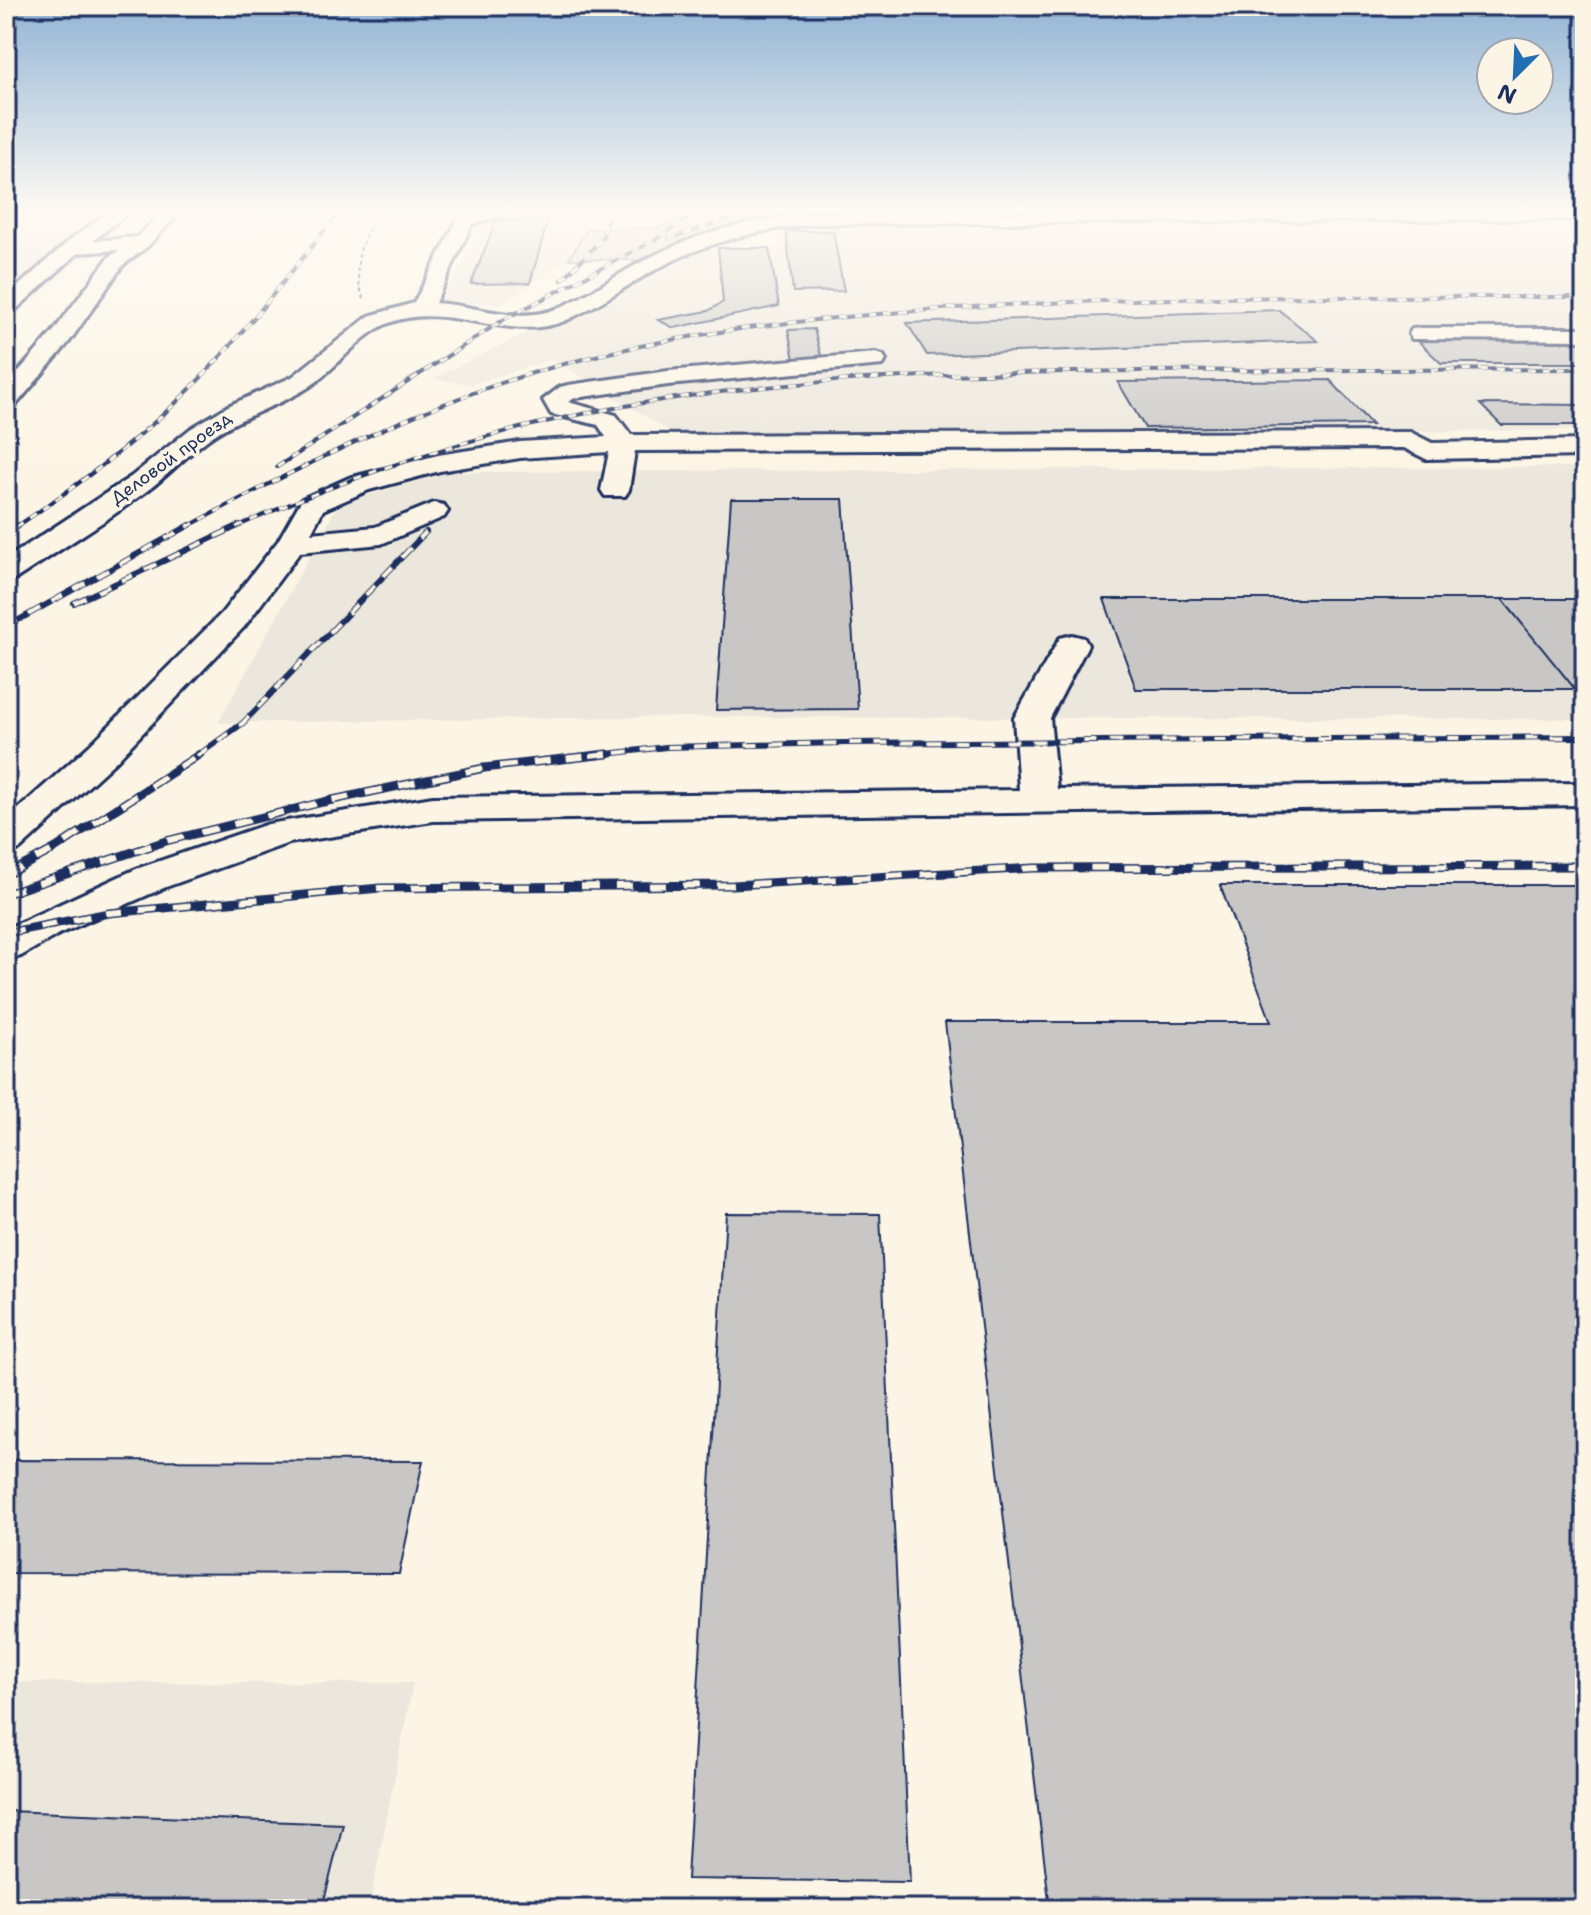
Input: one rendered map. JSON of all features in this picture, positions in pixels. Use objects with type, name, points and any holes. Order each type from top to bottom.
[{"type":"street","points":[[6,401],[61,337],[88,300]]},
{"type":"street","points":[[422,308],[426,300]]},
{"type":"street","points":[[376,320],[422,308],[456,310],[503,320],[535,320],[558,316],[586,300]]},
{"type":"street","name":"Деловой проезд","points":[[6,572],[142,482],[199,434],[237,411],[300,382],[376,320]]},
{"type":"street","points":[[1420,334],[1585,334]]},
{"type":"street","points":[[875,360],[668,378],[568,392],[555,400],[560,409],[615,432],[693,443],[1410,440],[1426,451],[1585,448]]},
{"type":"street","points":[[709,398],[792,391]]},
{"type":"street","points":[[6,841],[103,753],[233,620],[291,544],[312,505],[359,484],[438,463],[615,432],[635,410]]},
{"type":"street","points":[[615,432],[615,490]]},
{"type":"street","points":[[693,443],[699,471]]},
{"type":"street","points":[[291,544],[381,535],[434,511]]},
{"type":"street","points":[[1039,800],[1032,718],[1072,645]]},
{"type":"street","points":[[6,947],[44,925],[151,878],[282,832],[433,809],[1585,794]]},
{"type":"path","points":[[365,300],[376,320]]},
{"type":"shaded area","points":[[6,300],[32,300],[6,323]]},
{"type":"shaded area","points":[[442,300],[507,300],[502,304],[440,303]]},
{"type":"shaded area","points":[[603,300],[1585,300],[1585,430],[679,437],[553,359],[472,384],[432,379],[530,331],[570,319]]},
{"type":"shaded area","points":[[1585,467],[1585,719],[643,717],[218,723],[339,503],[450,472]]},
{"type":"shaded area","points":[[6,1682],[413,1683],[369,1909],[6,1909]]},
{"type":"building","points":[[778,300],[779,306],[674,328],[658,320],[708,311],[723,302]]},
{"type":"building","points":[[1279,310],[1318,341],[927,355],[907,323]]},
{"type":"building","points":[[814,329],[822,359],[794,359],[788,330]]},
{"type":"building","points":[[1417,340],[1585,340],[1585,363],[1441,363]]},
{"type":"building","points":[[1330,380],[1372,425],[1145,428],[1118,382]]},
{"type":"building","points":[[1480,404],[1585,405],[1585,425],[1501,425]]},
{"type":"building","points":[[731,499],[843,499],[858,709],[716,710]]},
{"type":"building","points":[[1104,599],[1502,599],[1575,689],[1136,689]]},
{"type":"building","points":[[1502,599],[1585,599],[1585,703],[1575,689]]},
{"type":"building","points":[[1220,885],[1585,885],[1585,1909],[1050,1909],[945,1022],[1271,1022]]},
{"type":"building","points":[[726,1213],[880,1214],[910,1882],[687,1879]]},
{"type":"building","points":[[6,1460],[423,1461],[399,1574],[6,1573]]},
{"type":"building","points":[[6,1811],[343,1824],[322,1909],[6,1909]]},
{"type":"railway","points":[[16,527],[106,463],[149,428],[209,369],[268,300]]},
{"type":"railway","points":[[277,467],[503,320],[540,300]]},
{"type":"railway","points":[[187,527],[314,461],[401,421],[490,387],[584,359],[681,338],[829,319],[928,310],[1127,300]]},
{"type":"railway","points":[[236,527],[386,468],[463,443],[614,408],[763,387],[912,376],[1062,372],[1585,369]]},
{"type":"railway","points":[[6,534],[19,525]]},
{"type":"railway","points":[[6,627],[190,525]]},
{"type":"railway","points":[[74,603],[240,525]]},
{"type":"railway","points":[[198,756],[243,723],[426,532]]},
{"type":"railway","points":[[604,754],[666,747],[844,743],[1585,737]]},
{"type":"railway","points":[[6,894],[166,841],[323,802],[484,768],[604,754]]},
{"type":"railway","points":[[590,756],[604,754]]},
{"type":"railway","points":[[6,875],[56,848],[198,756]]},
{"type":"railway","points":[[6,933],[109,913],[380,888],[733,885],[1034,868],[1585,866]]}]
